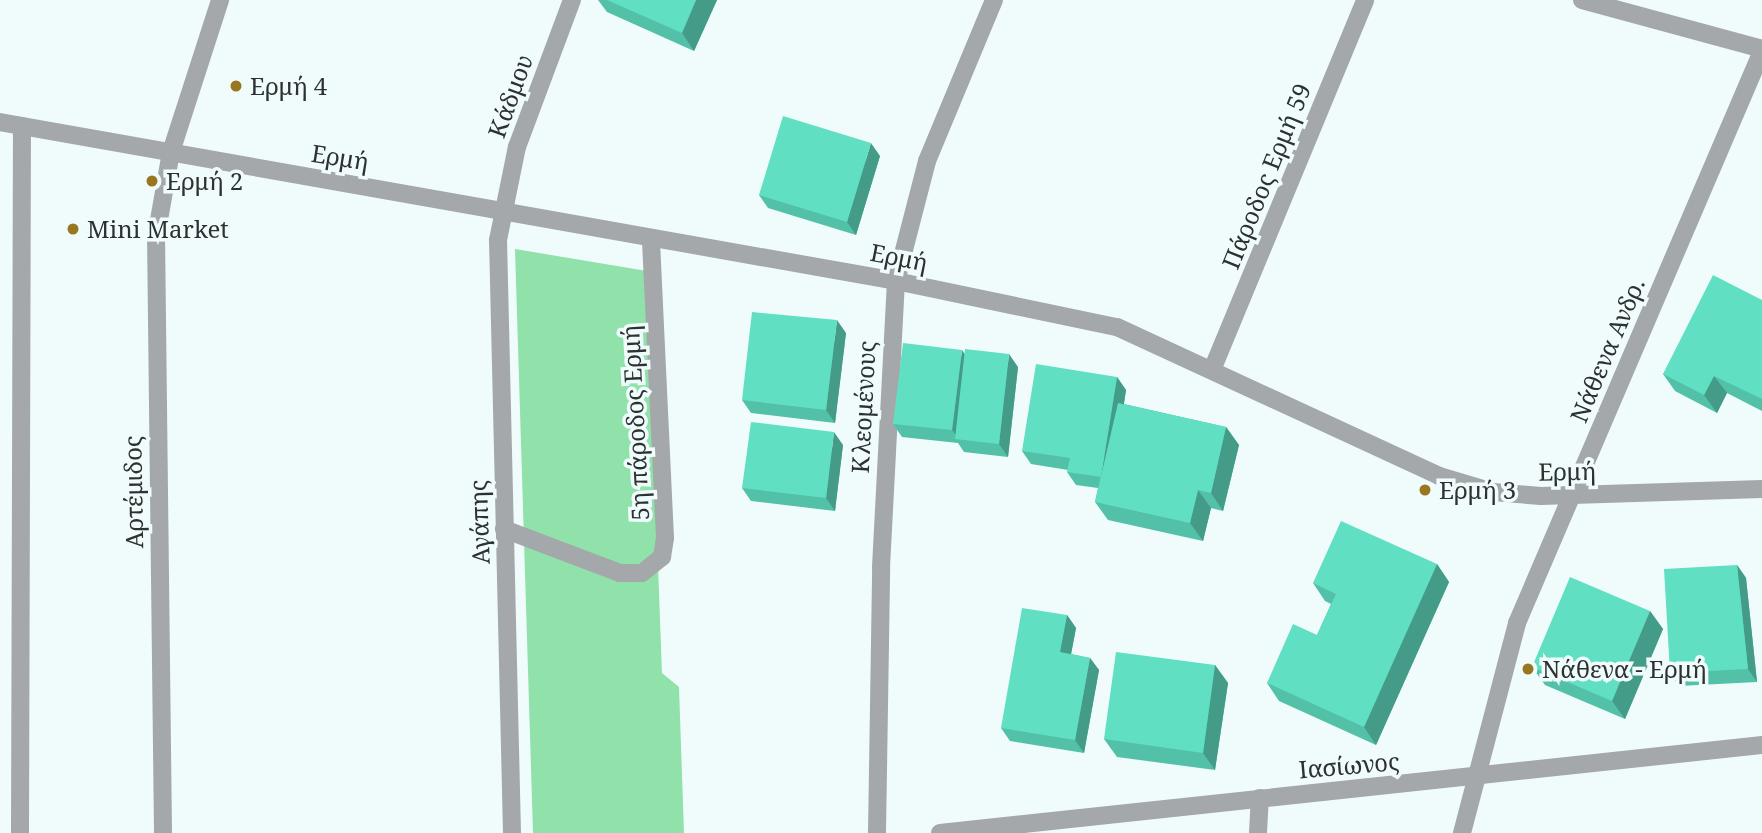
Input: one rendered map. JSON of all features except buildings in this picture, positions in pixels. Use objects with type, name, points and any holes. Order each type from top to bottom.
[{"type":"street","name":"Αρτέμιδος","points":[[163,833],[153,282],[171,152],[220,0]]},
{"type":"street","name":"Κάδμου","points":[[501,210],[517,148],[572,0]]},
{"type":"street","name":"Κλεομένους","points":[[877,833],[881,567],[896,281],[927,161],[994,0]]},
{"type":"street","name":"Πάροδος Ερμή 59","points":[[1212,370],[1365,0]]},
{"type":"street","points":[[1582,0],[1762,50]]},
{"type":"street","name":"Νάθενα Ανδρ.","points":[[1462,833],[1474,778],[1517,623],[1762,50]]},
{"type":"street","name":"Ερμή","points":[[0,122],[896,281],[1117,327],[1439,476],[1516,495],[1572,496],[1762,489]]},
{"type":"street","points":[[20,833],[22,126]]},
{"type":"street","name":"Αγάπης","points":[[501,210],[496,294],[512,833]]},
{"type":"street","name":"5η πάροδος Ερμή","points":[[504,529],[620,573],[654,567],[662,556],[665,538],[651,238]]},
{"type":"street","name":"Ιασίωνος","points":[[940,833],[1259,798],[1474,778],[1762,745]]},
{"type":"street","points":[[1258,833],[1259,798]]},
{"type":"green space","points":[[515,249],[647,271],[662,673],[679,687],[684,833],[533,833]]},
{"type":"place","name":"Ερμή 4","points":[[236,86]]},
{"type":"place","name":"Ερμή 2","points":[[152,181]]},
{"type":"place","name":"Mini Market","points":[[73,229]]},
{"type":"place","name":"Ερμή 3","points":[[1425,490]]},
{"type":"place","name":"Νάθενα - Ερμή","points":[[1528,669]]}]
